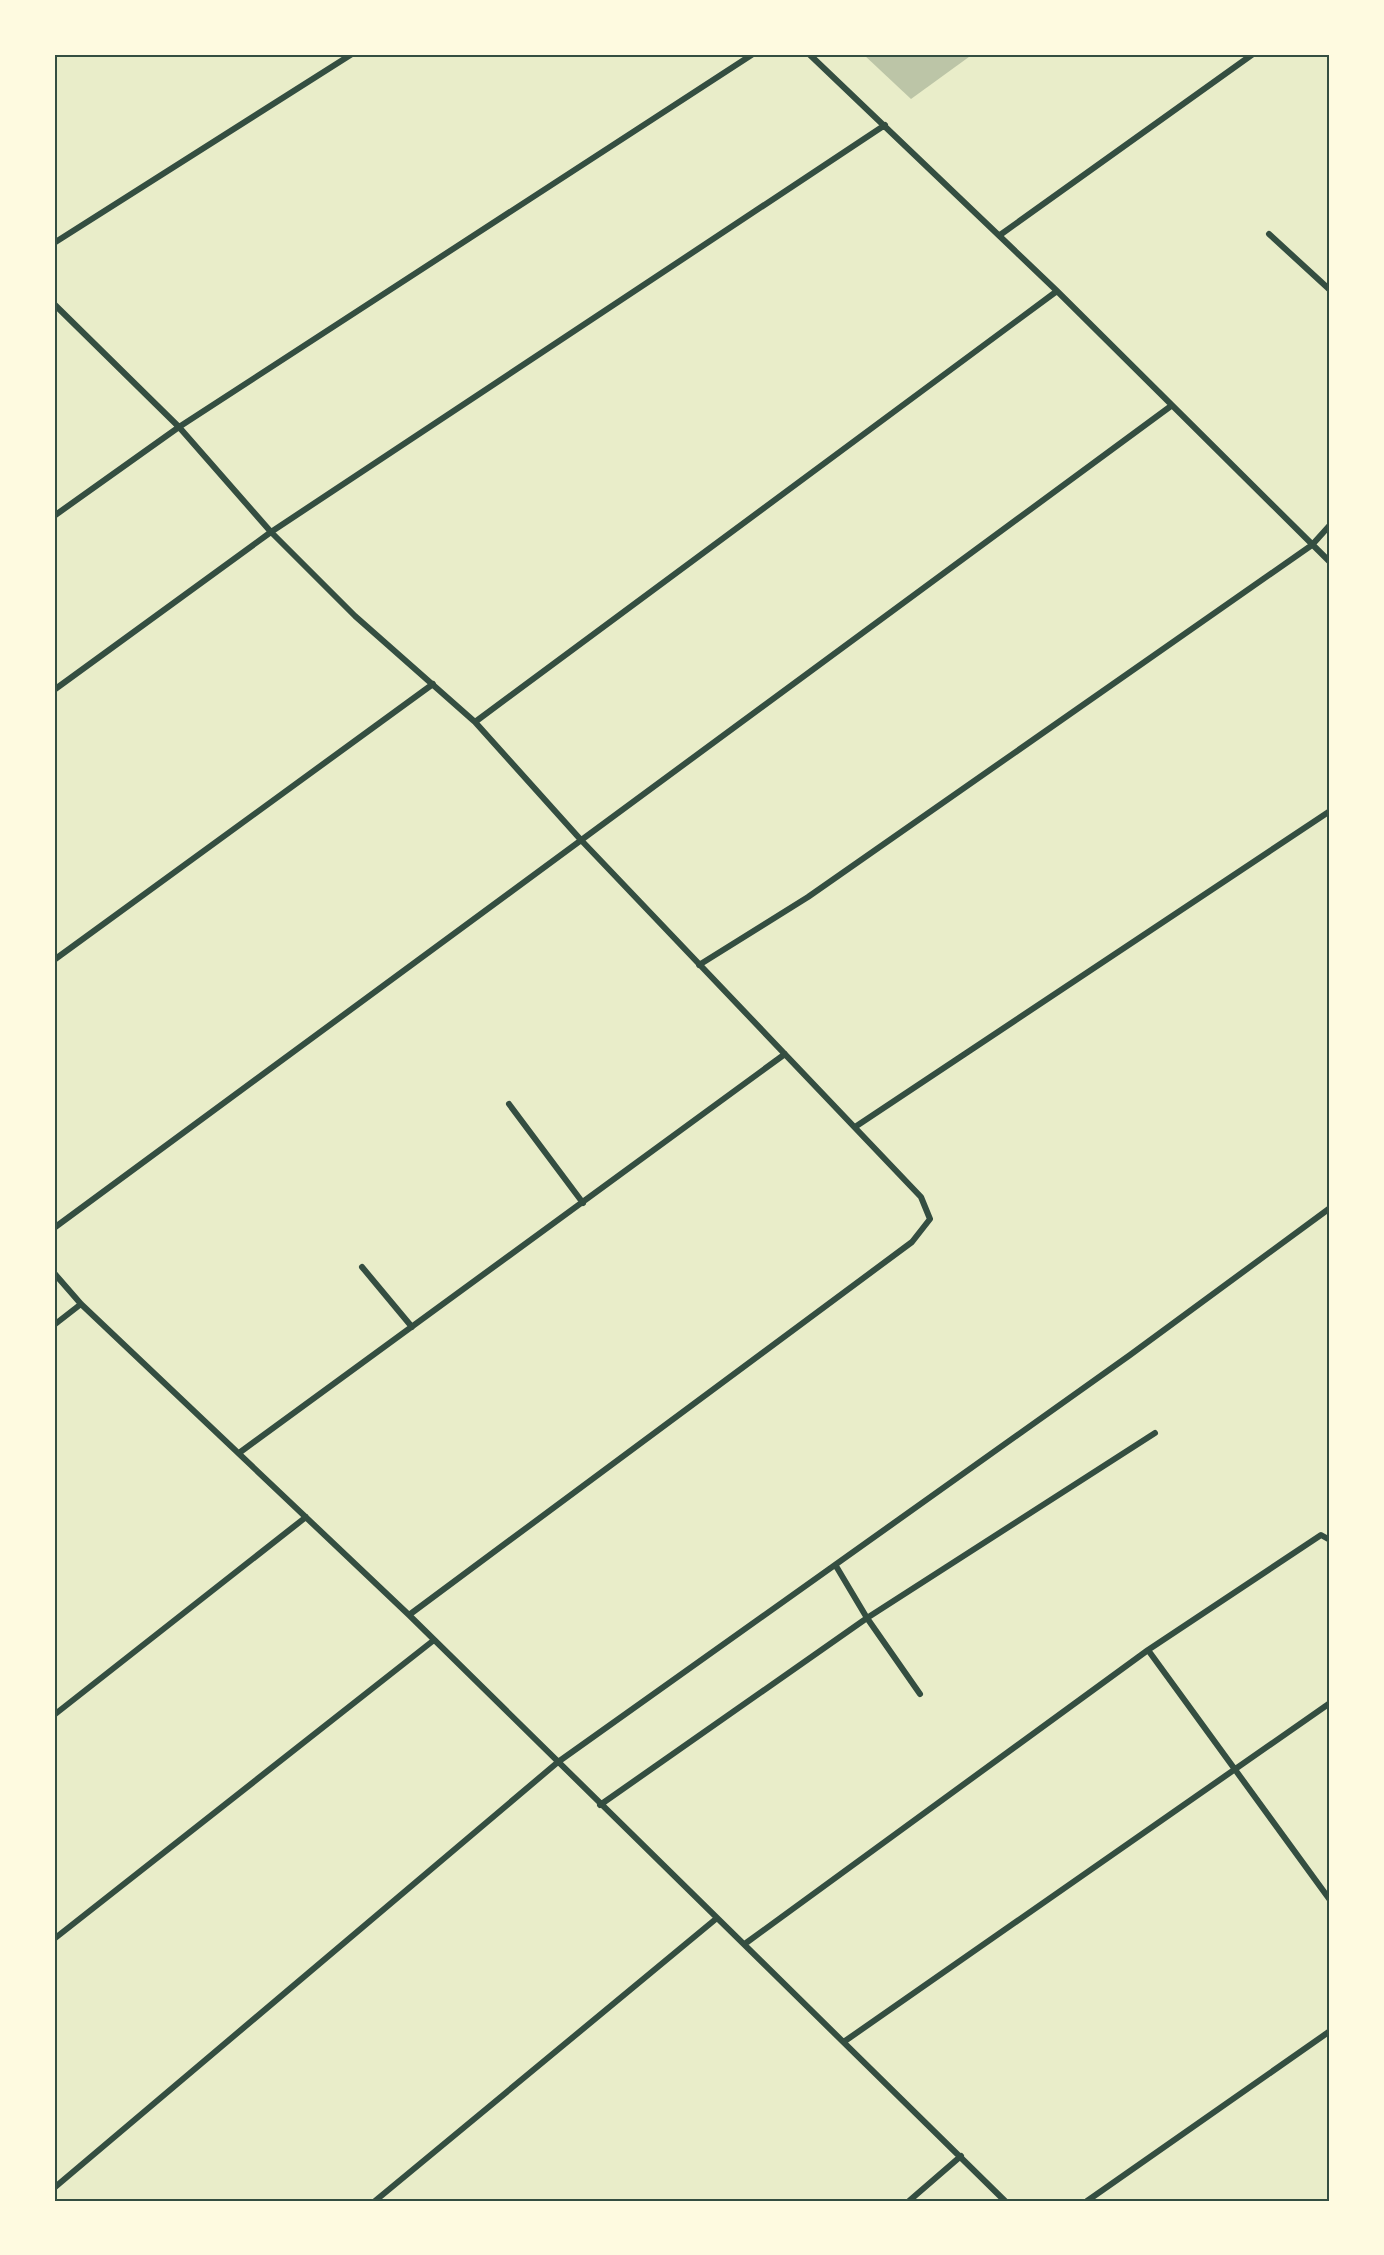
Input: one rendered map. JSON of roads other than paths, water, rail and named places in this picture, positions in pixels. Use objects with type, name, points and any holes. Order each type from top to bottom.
[{"type":"street","points":[[54,243],[352,54]]},
{"type":"street","points":[[54,516],[178,427],[753,54]]},
{"type":"street","points":[[809,54],[1058,291],[1330,562]]},
{"type":"street","points":[[1000,236],[1253,54]]},
{"type":"street","points":[[54,690],[271,531],[885,125]]},
{"type":"street","points":[[1269,234],[1330,290]]},
{"type":"street","points":[[475,722],[1058,291]]},
{"type":"street","points":[[54,304],[178,427],[271,531],[354,616],[475,722],[581,840],[921,1197],[930,1219],[912,1242],[409,1615]]},
{"type":"street","points":[[54,1228],[1171,406]]},
{"type":"street","points":[[699,965],[808,897],[1312,545],[1330,525]]},
{"type":"street","points":[[54,960],[433,684]]},
{"type":"street","points":[[855,1127],[1330,811]]},
{"type":"street","points":[[239,1453],[784,1054]]},
{"type":"street","points":[[509,1104],[583,1203]]},
{"type":"street","points":[[54,2188],[558,1762],[836,1566],[1330,1208]]},
{"type":"street","points":[[362,1267],[412,1327]]},
{"type":"street","points":[[54,1273],[81,1304],[409,1615],[600,1805],[746,1943],[1005,2201]]},
{"type":"street","points":[[54,1325],[81,1304]]},
{"type":"street","points":[[600,1805],[867,1618],[1155,1433]]},
{"type":"street","points":[[54,1715],[306,1517]]},
{"type":"street","points":[[746,1943],[1148,1650],[1321,1535],[1330,1540]]},
{"type":"street","points":[[836,1566],[867,1618],[920,1694]]},
{"type":"street","points":[[54,1939],[434,1640]]},
{"type":"street","points":[[1148,1650],[1330,1899]]},
{"type":"street","points":[[845,2041],[1330,1703]]},
{"type":"street","points":[[375,2201],[717,1918]]},
{"type":"street","points":[[1087,2201],[1330,2031]]},
{"type":"street","points":[[909,2201],[961,2156]]}]
